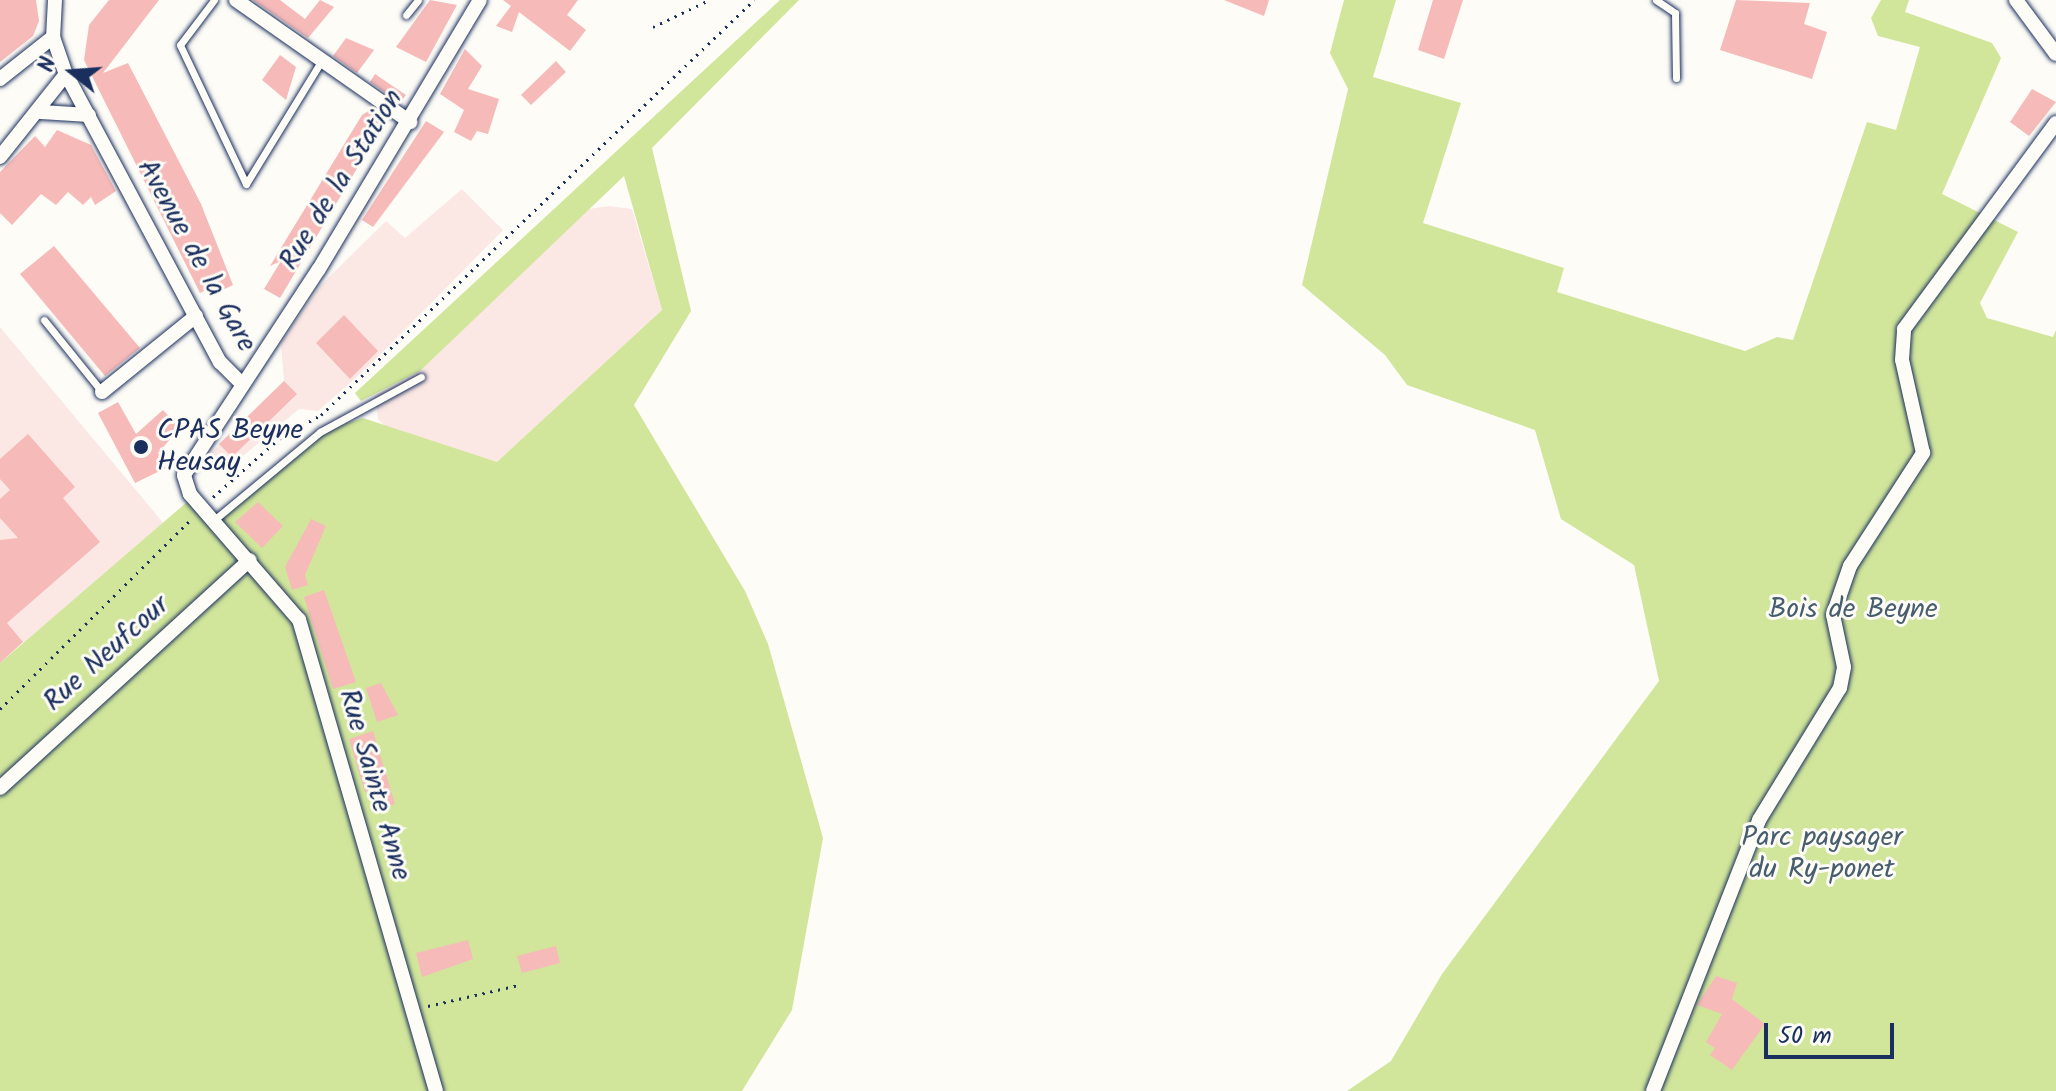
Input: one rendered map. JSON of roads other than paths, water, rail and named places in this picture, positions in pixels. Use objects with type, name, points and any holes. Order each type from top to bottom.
[{"type":"street","points":[[236,0],[319,65],[410,122]]},
{"type":"street","points":[[2016,0],[2056,54]]},
{"type":"street","name":"Avenue de la Gare","points":[[57,1],[53,37],[66,74],[196,316],[242,384],[188,459],[184,475],[202,508],[214,520]]},
{"type":"street","name":"Rue de la Station","points":[[242,384],[410,122],[475,2]]},
{"type":"street","points":[[0,79],[53,37]]},
{"type":"street","points":[[0,157],[41,112],[66,74]]},
{"type":"street","points":[[41,112],[89,115]]},
{"type":"street","points":[[1653,1091],[1759,820],[1840,688],[1844,667],[1833,615],[1850,566],[1923,453],[1902,360],[1904,329],[2056,123]]},
{"type":"street","points":[[102,392],[196,316]]},
{"type":"street","name":"Rue Sainte Anne","points":[[214,520],[299,620],[436,1091]]},
{"type":"street","name":"Rue Neufcour","points":[[0,788],[250,560]]},
{"type":"lane","points":[[214,0],[180,45],[246,184],[319,65]]},
{"type":"lane","points":[[406,15],[418,0]]},
{"type":"lane","points":[[1656,0],[1675,13],[1676,78]]},
{"type":"lane","points":[[44,320],[102,392]]},
{"type":"lane","points":[[214,520],[320,432],[421,377]]},
{"type":"place","name":"CPAS Beyne Heusay","points":[[141,447]]},
{"type":"park label","name":"Bois de Beyne","points":[[1853,610]]},
{"type":"park label","name":"Parc paysager du Ry-ponet","points":[[1822,854]]}]
